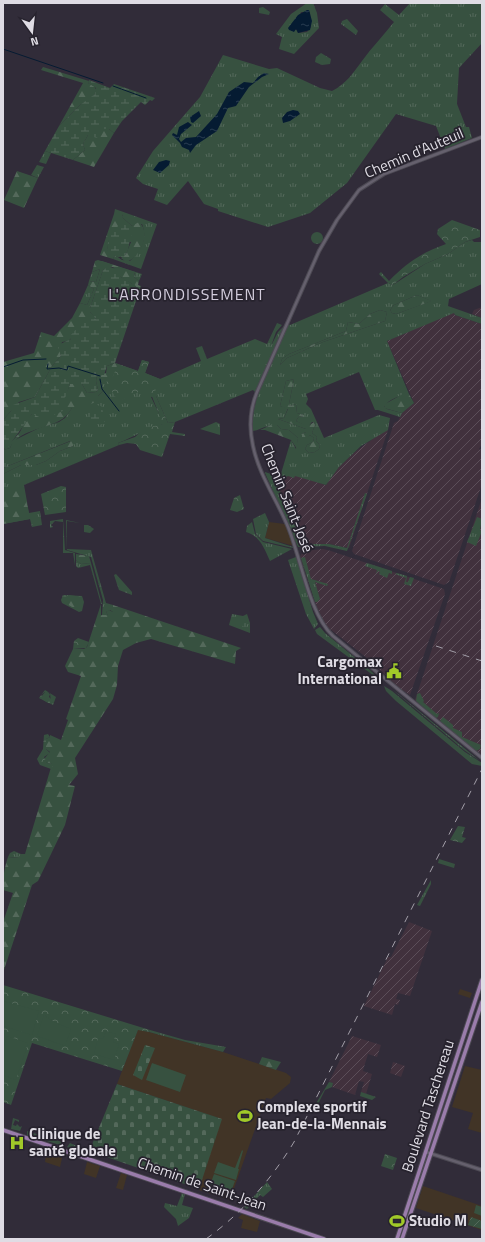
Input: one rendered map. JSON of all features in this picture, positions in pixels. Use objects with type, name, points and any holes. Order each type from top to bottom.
[{"type":"main road","name":"Boulevard Taschereau","points":[[402,1239],[482,980]]},
{"type":"main road","name":"Boulevard Taschereau","points":[[397,1239],[482,1002]]},
{"type":"main road","name":"Chemin de Saint-Jean","points":[[3,1130],[324,1239]]},
{"type":"street","name":"Chemin d'Auteuil","points":[[356,193],[366,184],[384,174],[482,137]]},
{"type":"street","name":"Chemin Saint-José","points":[[356,193],[339,216],[321,248],[257,391],[251,419],[253,448],[260,468],[290,531],[316,609],[324,627],[482,758]]},
{"type":"street","points":[[428,1152],[482,1170]]},
{"type":"shaded area","points":[[482,307],[482,318],[472,314],[474,310]]},
{"type":"shaded area","points":[[454,312],[455,315],[482,324],[482,444],[479,449],[482,450],[482,484],[449,582],[444,585],[354,554],[352,551],[394,423],[398,421],[402,413],[414,403],[387,341]]},
{"type":"shaded area","points":[[385,430],[388,430],[349,548],[329,544],[304,545],[276,482],[288,476],[295,475],[326,485],[339,467],[355,452]]},
{"type":"shaded area","points":[[482,498],[482,755],[415,700]]},
{"type":"shaded area","points":[[269,522],[285,524],[294,546],[265,538]]},
{"type":"shaded area","points":[[323,549],[444,589],[445,594],[410,695],[399,688],[367,658],[326,626],[317,607],[300,556],[304,551]]},
{"type":"shaded area","points":[[409,922],[432,931],[410,996],[398,993],[396,999],[400,1000],[398,1005],[395,1004],[392,1015],[364,1006],[388,957],[391,957]]},
{"type":"shaded area","points":[[460,989],[472,993],[470,998],[458,994]]},
{"type":"shaded area","points":[[138,1029],[223,1052],[286,1073],[291,1077],[290,1083],[271,1099],[266,1098],[230,1200],[199,1190],[201,1179],[221,1119],[117,1084]]},
{"type":"shaded area","points":[[352,1036],[381,1045],[377,1057],[368,1054],[364,1067],[363,1071],[372,1074],[366,1094],[361,1092],[364,1082],[359,1081],[355,1095],[332,1087],[333,1083],[329,1082]]},
{"type":"shaded area","points":[[393,1062],[405,1066],[401,1077],[390,1073]]},
{"type":"shaded area","points":[[465,1066],[482,1070],[482,1133],[468,1129],[473,1113],[452,1107]]},
{"type":"shaded area","points":[[47,1148],[63,1154],[60,1167],[45,1162]]},
{"type":"shaded area","points":[[87,1162],[100,1166],[96,1178],[84,1174]]},
{"type":"shaded area","points":[[121,1173],[127,1175],[123,1190],[116,1188]]},
{"type":"shaded area","points":[[423,1186],[482,1206],[482,1230],[416,1208]]},
{"type":"shaded area","points":[[242,1214],[260,1221],[257,1232],[241,1228],[243,1220],[238,1218]]},
{"type":"green space","points":[[307,3],[313,3],[317,13],[319,28],[294,54],[279,49],[282,37],[276,34],[291,14]],"holes":[[[301,12],[310,12],[311,27],[307,32],[298,33],[297,30],[294,30]]]},
{"type":"green space","points":[[410,3],[482,3],[482,43],[459,68],[457,104],[466,127],[469,127],[472,138],[445,149],[436,126],[396,114],[347,183],[310,213],[268,227],[218,211],[218,209],[204,204],[188,181],[167,205],[154,200],[158,189],[143,184],[136,178],[153,151],[200,97],[223,55],[269,69],[277,68],[320,88],[332,91],[349,78],[394,22],[380,10],[385,4],[399,15]]},
{"type":"green space","points":[[263,7],[270,12],[269,15],[259,13],[259,8]]},
{"type":"green space","points":[[347,19],[358,31],[356,35],[341,24],[342,21]]},
{"type":"green space","points":[[321,53],[331,59],[330,64],[322,65],[315,62],[316,57]]},
{"type":"green space","points":[[43,67],[89,81],[88,83],[94,86],[97,91],[92,98],[80,105],[59,126],[83,83],[41,70]]},
{"type":"green space","points":[[89,80],[110,88],[114,84],[155,98],[152,101],[150,100],[145,105],[141,102],[122,121],[114,133],[109,129],[101,129],[97,138],[88,135],[83,144],[85,150],[73,160],[45,151],[59,126],[80,105],[95,94],[96,88],[88,83]]},
{"type":"green space","points":[[100,129],[109,129],[114,133],[94,167],[73,160],[85,150],[83,144],[88,135]]},
{"type":"green space","points":[[45,151],[51,153],[46,164],[39,162]]},
{"type":"green space","points":[[37,165],[44,167],[38,178],[31,175]]},
{"type":"green space","points":[[17,171],[38,178],[24,208],[4,200]]},
{"type":"green space","points":[[115,209],[157,224],[141,269],[113,259],[115,255],[122,260],[130,261],[137,253],[144,239],[144,229],[142,224],[132,226],[123,218],[122,214],[114,214]]},
{"type":"green space","points":[[114,214],[122,214],[123,218],[132,226],[139,222],[143,227],[143,245],[136,256],[126,262],[121,258],[126,254],[131,242],[109,240],[107,250],[115,255],[113,259],[100,255]]},
{"type":"green space","points":[[452,220],[480,230],[480,237],[465,242],[448,254],[425,264],[403,277],[393,285],[388,283],[379,274],[381,272],[389,281],[415,259],[446,244],[437,234],[438,229]]},
{"type":"green space","points":[[122,224],[128,226],[132,232],[128,250],[124,257],[118,257],[108,253],[107,246],[109,238],[115,229]]},
{"type":"green space","points":[[319,232],[322,233],[322,243],[315,244],[312,243],[311,236],[312,233]]},
{"type":"green space","points":[[472,240],[474,242],[482,242],[482,284],[449,299],[448,306],[482,318],[482,324],[455,315],[454,313],[387,341],[409,394],[399,396],[386,404],[384,407],[402,413],[400,417],[375,410],[359,372],[306,394],[308,399],[306,404],[311,409],[324,438],[379,415],[390,418],[388,430],[361,446],[339,467],[326,485],[295,476],[294,478],[288,476],[276,482],[304,544],[329,544],[347,548],[365,493],[367,494],[347,551],[325,546],[298,547],[265,472],[280,477],[291,440],[296,449],[298,438],[289,430],[281,429],[277,425],[270,425],[252,431],[253,417],[259,389],[288,324],[290,325],[388,283],[393,285],[425,264],[448,254],[465,242]],"holes":[[[417,295],[431,301],[396,314],[392,313],[390,310],[394,305]],[[380,310],[387,312],[385,321],[323,342],[287,358],[280,365],[282,359],[289,354],[346,331],[348,322],[359,324],[370,314]],[[294,379],[289,404],[290,406],[296,404],[297,413],[304,415],[303,417],[299,416],[296,421],[308,427],[312,422],[314,422],[315,425],[312,433],[317,437],[316,441],[320,445],[319,449],[315,452],[309,453],[305,449],[307,445],[313,442],[314,438],[310,435],[302,441],[302,434],[306,432],[306,429],[278,419],[284,418],[288,408],[280,406],[286,381]]]},
{"type":"green space","points":[[98,260],[142,274],[139,281],[134,277],[135,273],[95,261]]},
{"type":"green space","points":[[95,261],[102,261],[135,272],[134,277],[139,281],[138,285],[141,286],[138,295],[133,284],[121,277],[113,267],[103,270],[90,308],[90,312],[96,318],[68,341],[62,342],[60,349],[61,356],[52,366],[35,397],[19,402],[3,420],[3,362],[34,353],[41,332],[54,336],[72,318],[80,303],[87,305],[94,289],[88,285],[89,281],[96,282],[100,269],[92,272]]},
{"type":"green space","points":[[108,267],[118,269],[121,277],[136,286],[138,295],[115,363],[107,366],[104,375],[97,375],[96,381],[98,390],[96,392],[87,393],[82,384],[70,384],[66,396],[61,402],[63,411],[44,419],[32,414],[8,447],[3,449],[3,420],[11,411],[13,405],[35,397],[52,366],[61,356],[58,347],[60,344],[71,339],[70,336],[86,318],[96,319],[90,312],[90,308],[103,270]]},
{"type":"green space","points":[[100,269],[96,282],[89,281],[92,272]]},
{"type":"green space","points":[[88,285],[94,289],[87,305],[80,303]]},
{"type":"green space","points":[[417,295],[432,301],[396,314],[392,313],[390,310],[394,305]]},
{"type":"green space","points":[[380,310],[387,312],[385,321],[323,342],[287,358],[280,365],[282,359],[289,354],[346,331],[348,322],[359,324],[370,314]]},
{"type":"green space","points":[[277,323],[282,325],[276,332],[271,346],[278,332],[284,326],[255,392],[253,390],[175,422],[168,423],[156,396],[151,397],[164,424],[146,430],[118,443],[119,445],[24,485],[29,513],[40,511],[42,525],[32,527],[30,519],[3,524],[3,474],[21,465],[36,465],[46,461],[60,451],[73,446],[70,441],[3,468],[3,450],[10,448],[13,441],[39,428],[59,422],[65,418],[72,408],[98,396],[103,391],[99,379],[117,366],[115,363],[138,371],[142,360],[149,362],[145,373],[160,379],[201,361],[196,348],[202,346],[207,359],[255,339],[267,344]]},
{"type":"green space","points":[[142,360],[149,362],[145,373],[160,379],[154,394],[143,390],[118,401],[106,382],[112,379],[117,366],[115,363],[138,371]]},
{"type":"green space","points":[[115,363],[117,366],[112,379],[106,382],[99,379],[103,391],[98,396],[99,400],[81,409],[72,408],[61,420],[25,434],[18,438],[10,448],[3,450],[18,435],[25,422],[31,415],[42,408],[52,406],[62,400],[70,384],[82,384],[87,393],[96,392],[98,390],[96,381],[97,375],[106,373],[107,366]]},
{"type":"green space","points":[[294,379],[289,404],[290,406],[296,404],[297,413],[304,415],[304,417],[299,416],[296,421],[308,426],[314,422],[315,425],[312,433],[317,437],[316,441],[320,445],[319,449],[315,452],[309,453],[305,449],[307,445],[313,442],[314,438],[310,435],[302,441],[302,434],[306,432],[306,429],[278,419],[284,418],[288,409],[280,406],[286,381]]},
{"type":"green space","points":[[151,394],[156,396],[168,423],[175,422],[172,432],[185,434],[185,436],[170,434],[162,457],[140,450],[136,444],[127,443],[119,445],[118,443],[135,437],[145,428],[163,424]]},
{"type":"green space","points":[[403,394],[409,394],[414,403],[402,413],[384,408],[385,404]]},
{"type":"green space","points":[[99,405],[108,417],[102,425],[92,422],[90,417],[92,411]]},
{"type":"green space","points":[[216,422],[220,424],[220,435],[200,429]]},
{"type":"green space","points":[[273,424],[277,425],[281,429],[289,430],[298,438],[297,449],[291,440],[265,430],[260,430]]},
{"type":"green space","points":[[71,441],[73,442],[73,446],[60,451],[46,461],[36,465],[21,465],[3,474],[3,468]]},
{"type":"green space","points":[[23,485],[30,519],[3,524],[3,495]]},
{"type":"green space","points":[[61,486],[66,487],[66,512],[45,515],[41,494]]},
{"type":"green space","points":[[240,495],[244,509],[237,512],[230,510],[234,498]]},
{"type":"green space","points":[[265,513],[269,522],[265,538],[293,548],[263,541],[256,534],[253,519]]},
{"type":"green space","points":[[477,517],[482,519],[480,530],[482,531],[476,546],[467,542]]},
{"type":"green space","points":[[63,519],[65,550],[75,553],[75,565],[73,553],[63,553],[63,522],[55,521],[51,525],[53,527],[50,528],[50,521]]},
{"type":"green space","points":[[66,520],[80,523],[67,521],[67,549],[91,550],[106,603],[113,605],[113,612],[110,610],[106,612],[108,615],[102,615],[103,600],[91,557],[67,550]]},
{"type":"green space","points":[[252,522],[255,534],[263,542],[292,549],[270,561],[263,547],[255,536],[246,532],[247,526]]},
{"type":"green space","points":[[84,525],[88,525],[94,529],[90,533],[84,532]]},
{"type":"green space","points":[[76,554],[89,556],[91,563],[81,564],[76,560]]},
{"type":"green space","points":[[296,557],[318,624],[314,629],[306,614],[288,560]]},
{"type":"green space","points":[[305,557],[311,579],[328,584],[327,586],[315,582],[320,599],[317,602],[315,602],[301,558]]},
{"type":"green space","points":[[76,560],[81,564],[91,563],[102,604],[90,565],[78,568],[76,566]]},
{"type":"green space","points":[[367,563],[392,571],[392,574],[389,573],[387,578],[379,574],[380,572],[378,571],[376,574],[377,570],[365,566]]},
{"type":"green space","points":[[397,573],[407,576],[406,582],[408,582],[410,577],[414,578],[411,586],[404,584],[406,578],[395,574]]},
{"type":"green space","points":[[116,574],[132,592],[132,595],[119,590],[114,575]]},
{"type":"green space","points":[[63,595],[82,596],[84,602],[82,611],[79,612],[62,603],[61,600]]},
{"type":"green space","points":[[69,595],[82,597],[83,602],[81,609],[74,608],[65,603],[64,598]]},
{"type":"green space","points":[[101,604],[101,615],[108,615],[106,612],[109,610],[113,612],[113,605],[241,648],[236,651],[235,664],[151,639],[136,643],[123,650],[118,666],[117,685],[113,699],[75,758],[78,774],[69,785],[75,786],[65,825],[38,881],[32,885],[3,973],[3,922],[13,893],[3,890],[8,857],[18,858],[21,854],[25,854],[52,764],[47,763],[44,759],[50,752],[46,749],[46,739],[50,737],[50,735],[61,740],[68,720],[66,719],[81,676],[68,672],[65,666],[73,649],[84,649],[87,647]]},
{"type":"green space","points":[[232,614],[243,616],[247,614],[250,623],[250,633],[229,625]]},
{"type":"green space","points":[[238,618],[245,620],[242,627],[231,624],[231,622]]},
{"type":"green space","points":[[320,627],[381,681],[317,634],[315,630]]},
{"type":"green space","points":[[78,638],[89,642],[86,648],[73,649],[74,641]]},
{"type":"green space","points":[[384,686],[465,752],[482,763],[482,766],[472,764],[396,701],[386,691]]},
{"type":"green space","points":[[393,690],[397,693],[480,761],[464,750]]},
{"type":"green space","points":[[46,691],[50,694],[49,697],[51,699],[51,703],[48,703],[40,698]]},
{"type":"green space","points":[[50,693],[56,697],[53,705],[49,703],[51,703]]},
{"type":"green space","points":[[420,693],[424,701],[423,702],[437,714],[439,713],[438,717],[436,718],[416,701],[417,694]]},
{"type":"green space","points":[[41,695],[47,702],[39,698]]},
{"type":"green space","points":[[443,717],[453,725],[453,728],[462,732],[462,737],[481,745],[480,749],[476,751],[440,721]]},
{"type":"green space","points":[[48,734],[50,737],[46,739],[46,749],[50,753],[44,757],[47,763],[53,764],[51,769],[40,765],[37,759],[43,749],[44,735]]},
{"type":"green space","points":[[458,826],[465,827],[462,837],[466,838],[462,843],[450,840]]},
{"type":"green space","points":[[14,851],[21,854],[19,858],[8,857],[10,853]]},
{"type":"green space","points":[[439,859],[455,864],[454,868],[438,863]]},
{"type":"green space","points":[[431,880],[431,884],[420,906],[417,905]]},
{"type":"green space","points":[[3,985],[150,1030],[149,1032],[138,1030],[122,1071],[32,1043],[11,1105],[3,1102]]},
{"type":"green space","points":[[3,1001],[39,1011],[32,1035],[3,1026]]},
{"type":"green space","points":[[44,1015],[54,1022],[71,1029],[65,1046],[37,1036]]},
{"type":"green space","points":[[150,1030],[185,1040],[226,1047],[223,1052],[149,1032]]},
{"type":"green space","points":[[106,1031],[116,1034],[113,1042],[119,1044],[114,1060],[94,1054],[98,1038],[103,1039]]},
{"type":"green space","points":[[7,1036],[28,1043],[16,1080],[3,1075],[3,1049]]},
{"type":"green space","points":[[145,1045],[155,1048],[142,1080],[133,1075]]},
{"type":"green space","points":[[262,1057],[281,1062],[276,1070],[259,1064]]},
{"type":"green space","points":[[152,1063],[186,1075],[180,1092],[146,1080]]},
{"type":"green space","points":[[329,1082],[333,1083],[332,1087],[325,1090],[315,1110],[315,1105]]},
{"type":"green space","points":[[117,1084],[222,1119],[199,1189],[92,1152],[91,1147]]},
{"type":"green space","points":[[361,1092],[376,1097],[372,1100],[360,1096]]},
{"type":"green space","points":[[13,1118],[19,1120],[19,1122],[15,1120],[13,1125],[16,1126],[17,1124],[20,1127],[22,1126],[20,1131],[11,1129]]},
{"type":"green space","points":[[27,1131],[62,1142],[62,1144],[60,1145],[27,1135]]},
{"type":"green space","points":[[70,1143],[88,1151],[90,1147],[91,1153],[88,1154],[67,1147]]},
{"type":"green space","points":[[242,1150],[236,1180],[214,1173],[218,1162],[235,1168]]},
{"type":"green space","points":[[385,1154],[397,1158],[393,1170],[381,1166]]},
{"type":"green space","points":[[214,1174],[235,1181],[231,1192],[210,1185]]},
{"type":"green space","points":[[267,1182],[272,1189],[263,1197],[260,1195],[247,1209],[244,1207]]},
{"type":"green space","points":[[182,1193],[185,1194],[182,1205],[193,1208],[189,1218],[178,1226],[176,1219],[164,1207],[165,1203],[177,1206]]},
{"type":"green space","points":[[476,1205],[482,1207],[482,1216],[474,1213]]},
{"type":"green space","points":[[471,1217],[482,1221],[482,1229],[468,1225]]},
{"type":"water","points":[[309,10],[312,21],[310,30],[298,33],[296,29],[294,32],[289,30],[288,28],[298,15]]},
{"type":"water","points":[[264,73],[269,74],[262,77],[249,87],[236,106],[228,108],[217,131],[196,145],[190,153],[189,150],[182,147],[172,135],[173,133],[177,135],[179,127],[188,122],[192,125],[181,134],[179,139],[181,142],[186,138],[196,137],[217,114],[229,92],[244,82],[253,83]]},
{"type":"water","points":[[293,110],[298,111],[300,114],[290,121],[283,123],[282,118],[287,112]]},
{"type":"water","points":[[199,111],[201,116],[193,123],[191,122],[190,117]]},
{"type":"water","points":[[166,160],[170,161],[169,165],[160,173],[153,170],[159,162]]},
{"type":"waterway","points":[[3,49],[103,83]]},
{"type":"waterway","points":[[113,86],[146,98]]},
{"type":"waterway","points":[[3,367],[23,360],[46,359]]},
{"type":"waterway","points":[[48,364],[47,369],[59,368],[67,370],[68,366],[100,376]]},
{"type":"waterway","points":[[100,379],[102,389],[119,411]]},
{"type":"railway","points":[[436,646],[482,661]]},
{"type":"railway","points":[[206,1239],[244,1207],[266,1183],[294,1142],[482,769]]},
{"type":"place","name":"Cargomax International","points":[[394,671]]},
{"type":"place","name":"Complexe sportif Jean-de-la-Mennais","points":[[245,1116]]},
{"type":"place","name":"Clinique de santé globale","points":[[17,1143]]},
{"type":"place","name":"Studio M","points":[[397,1221]]},
{"type":"district","name":"L'ARRONDISSEMENT","points":[[187,294]]}]
